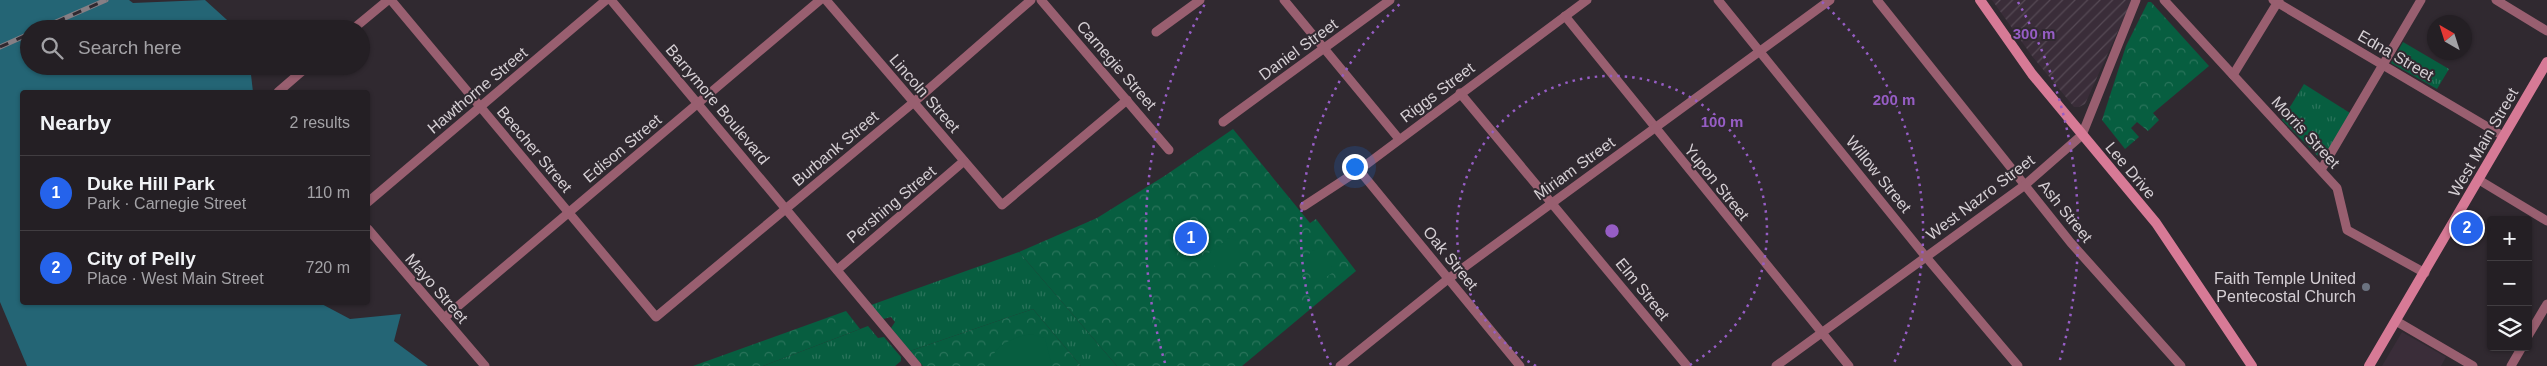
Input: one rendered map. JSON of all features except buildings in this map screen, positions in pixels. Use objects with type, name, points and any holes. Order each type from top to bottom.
[{"type":"main road","name":"Lee Drive","points":[[1980,0],[2032,74],[2156,223],[2252,366]]},
{"type":"main road","name":"West Main Street","points":[[2369,366],[2547,62]]},
{"type":"street","points":[[364,20],[389,0]]},
{"type":"street","name":"Beecher Street","points":[[389,0],[656,317]]},
{"type":"street","name":"Hawthorne Street","points":[[370,200],[606,0]]},
{"type":"street","name":"Barrymore Boulevard","points":[[611,0],[917,366]]},
{"type":"street","name":"Edison Street","points":[[444,318],[820,0]]},
{"type":"street","name":"Lincoln Street","points":[[826,0],[1002,205],[1127,100]]},
{"type":"street","name":"Burbank Street","points":[[656,317],[914,102],[1031,0]]},
{"type":"street","name":"Carnegie Street","points":[[1042,0],[1169,150]]},
{"type":"street","points":[[1156,32],[1200,0]]},
{"type":"street","points":[[1284,0],[1400,140]]},
{"type":"street","name":"Daniel Street","points":[[1223,122],[1390,0]]},
{"type":"street","name":"Riggs Street","points":[[1304,206],[1359,170],[1587,0]]},
{"type":"street","name":"Willow Street","points":[[1718,0],[1926,257],[2018,366]]},
{"type":"street","name":"Miriam Street","points":[[1340,366],[1448,279],[1830,0]]},
{"type":"street","name":"Ash Street","points":[[1876,0],[2071,243],[2181,366]]},
{"type":"street","name":"West Nazro Street","points":[[1776,366],[2025,184],[2082,136],[2136,0]]},
{"type":"street","name":"Morris Street","points":[[2164,0],[2337,188],[2347,230],[2425,273]]},
{"type":"street","points":[[2321,170],[2421,0]]},
{"type":"street","points":[[2496,0],[2547,30]]},
{"type":"street","points":[[2233,75],[2277,1]]},
{"type":"street","name":"Edna Street","points":[[2277,1],[2503,136]]},
{"type":"street","name":"Yupon Street","points":[[1565,16],[1849,366]]},
{"type":"street","points":[[280,90],[298,75]]},
{"type":"street","name":"Elm Street","points":[[1460,93],[1686,366]]},
{"type":"street","name":"Pershing Street","points":[[837,270],[964,161]]},
{"type":"street","name":"Oak Street","points":[[1359,170],[1520,366]]},
{"type":"street","points":[[2479,180],[2547,221]]},
{"type":"street","name":"Mayo Street","points":[[370,231],[485,366]]},
{"type":"street","points":[[2532,329],[2547,304]]},
{"type":"street","points":[[2396,321],[2473,366]]},
{"type":"street","points":[[2511,366],[2520,351]]},
{"type":"shaded area","points":[[1992,0],[2132,0],[2085,104],[2074,107],[2032,56]]},
{"type":"shaded area","points":[[2402,332],[2446,357],[2441,366],[2382,366]]},
{"type":"green space","points":[[2148,2],[2151,2],[2209,66],[2153,113],[2159,120],[2148,131],[2137,122],[2131,128],[2139,137],[2125,149],[2102,120],[2126,46]]},
{"type":"green space","points":[[2403,42],[2427,56],[2427,60],[2434,60],[2449,69],[2437,89],[2391,63]]},
{"type":"green space","points":[[2304,84],[2350,113],[2325,155],[2318,156],[2282,120]]},
{"type":"green space","points":[[1233,129],[1310,223],[1316,219],[1356,271],[1242,366],[1117,366],[1019,252],[1097,218],[1166,175]]},
{"type":"green space","points":[[1232,236],[1246,254],[1221,274],[1206,255]]},
{"type":"green space","points":[[1317,248],[1335,271],[1319,282],[1302,259]]},
{"type":"green space","points":[[1019,252],[1117,366],[1081,366],[1033,309],[910,351],[891,328],[895,322],[891,317],[883,319],[871,305]]},
{"type":"green space","points":[[1033,309],[1081,366],[923,366],[910,351]]},
{"type":"green space","points":[[846,311],[860,329],[763,366],[693,366]]},
{"type":"green space","points":[[868,326],[878,338],[884,337],[901,357],[901,361],[895,366],[763,366]]},
{"type":"green space","points":[[1030,334],[1045,338],[1052,366],[987,366],[994,353],[1004,344],[1015,338]]},
{"type":"water","points":[[0,0],[129,0],[133,3],[205,0],[227,20],[20,20],[20,75],[251,75],[253,90],[20,90],[20,305],[324,305],[350,319],[401,314],[394,341],[428,366],[27,366],[0,302]]},
{"type":"railway","points":[[60,20],[106,0]]},
{"type":"railway","points":[[0,47],[20,38]]},
{"type":"place","name":"City of Pelly","points":[[2467,228]]},
{"type":"place","name":"Duke Hill Park","points":[[1191,238]]},
{"type":"place","name":"Faith Temple United Pentecostal Church","points":[[2366,287]]}]
